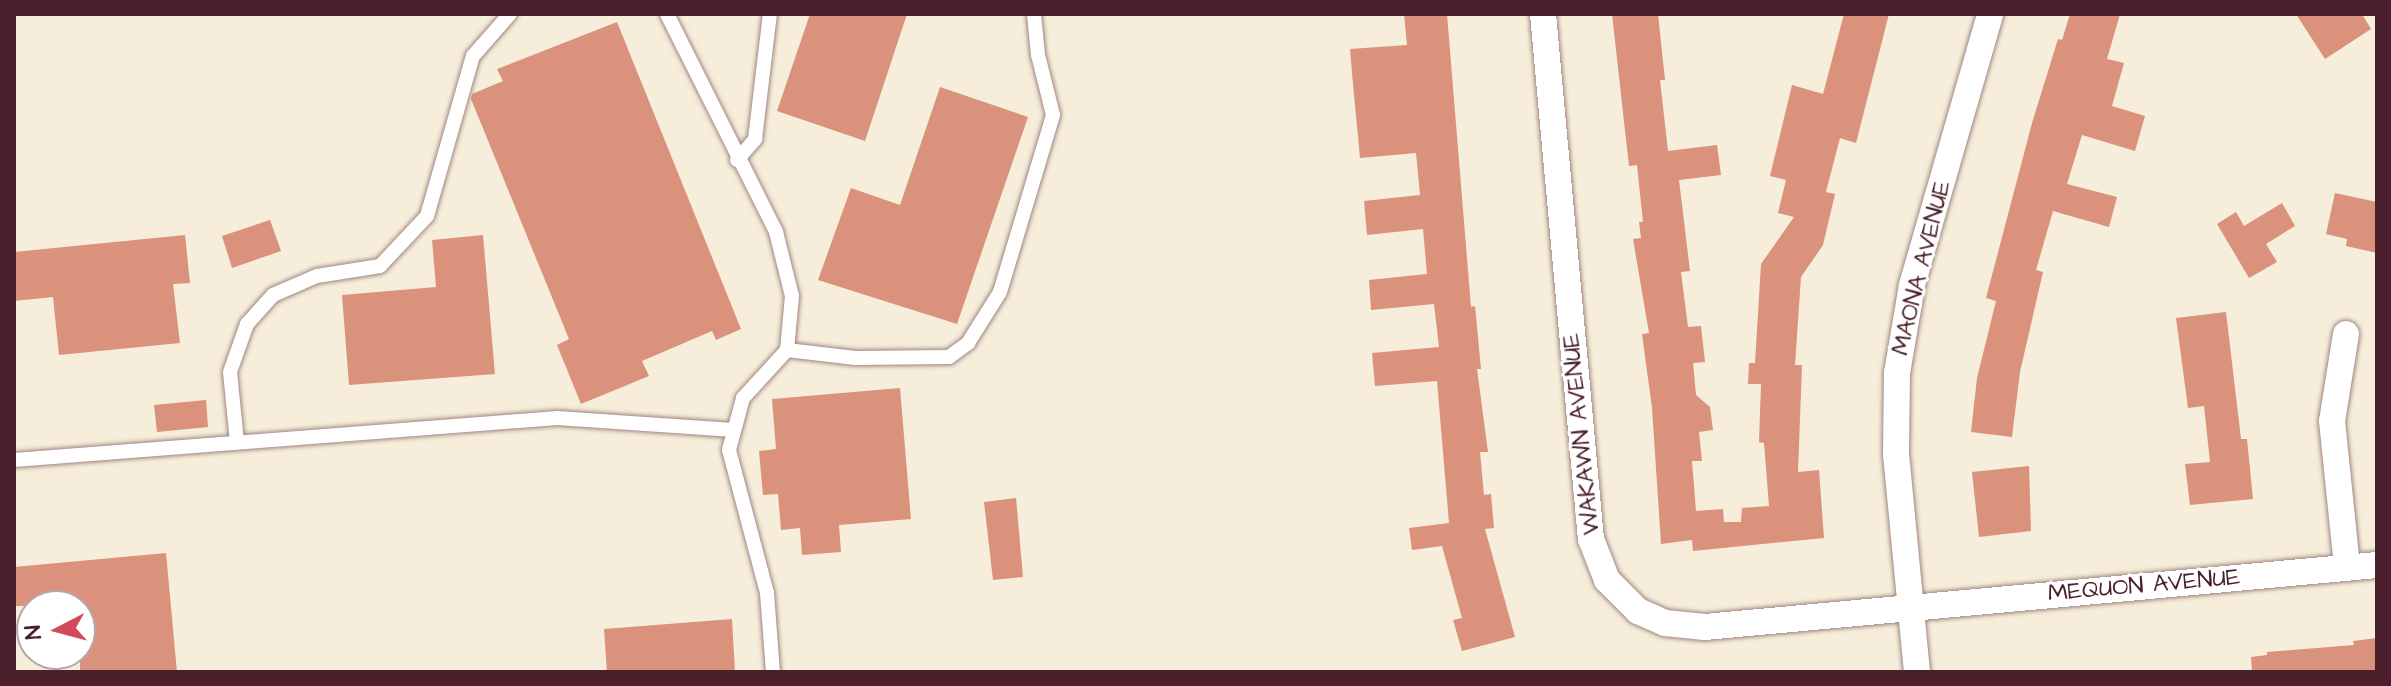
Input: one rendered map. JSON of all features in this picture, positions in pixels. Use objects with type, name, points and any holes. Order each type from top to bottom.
[{"type":"street","name":"WAKAWN AVENUE","points":[[1543,14],[1591,539],[1607,580],[1638,611],[1680,626],[1911,608]]},
{"type":"street","name":"MAONA AVENUE","points":[[1917,672],[1895,436],[1901,338],[1912,285],[1990,14]]},
{"type":"street","points":[[2346,334],[2332,421],[2347,567]]},
{"type":"street","name":"MEQUON AVENUE","points":[[1911,608],[2377,565]]},
{"type":"lane","points":[[237,442],[230,372],[247,324],[273,295],[317,276],[380,266],[427,216],[473,56],[510,14]]},
{"type":"lane","points":[[667,14],[737,160],[776,232],[792,296],[787,350],[743,398],[729,450],[767,593],[773,672]]},
{"type":"lane","points":[[737,160],[755,139],[770,14]]},
{"type":"lane","points":[[787,350],[856,358],[949,357],[968,343],[1000,292],[1053,115],[1038,55],[1034,14]]},
{"type":"lane","points":[[14,460],[557,418],[734,430]]},
{"type":"building","points":[[810,14],[907,14],[865,141],[777,111]]},
{"type":"building","points":[[1404,14],[1447,14],[1471,307],[1475,306],[1481,369],[1477,369],[1488,452],[1480,452],[1484,495],[1491,494],[1494,528],[1485,529],[1515,637],[1462,651],[1453,620],[1462,618],[1442,546],[1412,550],[1409,528],[1449,523],[1437,381],[1375,386],[1372,353],[1439,347],[1434,304],[1371,310],[1369,280],[1427,274],[1423,229],[1367,235],[1364,201],[1420,195],[1416,153],[1360,158],[1353,84],[1350,49],[1407,45]]},
{"type":"building","points":[[1612,14],[1658,14],[1665,80],[1660,80],[1668,151],[1717,145],[1721,175],[1679,180],[1690,271],[1681,272],[1688,327],[1701,326],[1705,362],[1693,363],[1696,395],[1710,407],[1713,430],[1699,432],[1702,461],[1692,461],[1696,511],[1723,509],[1724,522],[1741,522],[1742,508],[1769,506],[1764,443],[1759,442],[1761,384],[1748,384],[1749,363],[1755,363],[1761,264],[1794,217],[1778,213],[1786,180],[1770,176],[1792,85],[1823,94],[1844,14],[1889,14],[1856,143],[1840,138],[1826,192],[1835,194],[1823,245],[1801,277],[1795,365],[1802,365],[1798,472],[1819,470],[1824,538],[1693,551],[1692,540],[1661,544],[1652,408],[1642,334],[1649,333],[1633,239],[1641,238],[1639,222],[1643,222],[1637,165],[1629,166]]},
{"type":"building","points":[[2070,14],[2120,14],[2107,59],[2124,63],[2112,106],[2145,116],[2135,151],[2082,135],[2067,184],[2117,197],[2109,227],[2053,211],[2036,270],[2043,272],[2020,372],[2012,437],[1971,432],[1977,378],[1996,301],[1986,298],[2032,123],[2058,39],[2062,40]]},
{"type":"building","points":[[2296,14],[2362,14],[2371,29],[2325,59]]},
{"type":"building","points":[[617,22],[741,329],[716,340],[712,331],[642,361],[649,376],[581,404],[557,345],[569,339],[471,99],[472,94],[503,81],[497,69]]},
{"type":"building","points":[[940,87],[1028,117],[957,324],[818,280],[851,188],[900,205]]},
{"type":"building","points":[[2335,193],[2377,202],[2377,253],[2346,246],[2347,239],[2326,234]]},
{"type":"building","points":[[2282,203],[2295,226],[2266,244],[2277,262],[2249,278],[2217,224],[2236,212],[2244,226]]},
{"type":"building","points":[[270,220],[281,251],[232,268],[222,236]]},
{"type":"building","points":[[185,235],[190,283],[173,284],[180,343],[59,355],[53,297],[14,301],[14,252]]},
{"type":"building","points":[[483,235],[495,374],[349,385],[342,295],[436,287],[432,240]]},
{"type":"building","points":[[2226,312],[2241,439],[2247,439],[2253,499],[2190,505],[2185,464],[2210,462],[2204,406],[2188,408],[2176,318]]},
{"type":"building","points":[[900,388],[911,519],[839,525],[841,552],[802,555],[800,528],[781,530],[778,494],[763,495],[759,451],[776,449],[772,399]]},
{"type":"building","points":[[206,400],[208,427],[157,432],[154,405]]},
{"type":"building","points":[[2029,466],[2031,531],[1979,537],[1972,472]]},
{"type":"building","points":[[1016,498],[1023,577],[993,580],[984,502]]},
{"type":"building","points":[[166,553],[177,672],[80,672],[96,670],[96,590],[16,590],[14,606],[14,567]]},
{"type":"building","points":[[732,619],[735,672],[607,672],[604,629]]},
{"type":"building","points":[[2377,638],[2377,672],[2252,672],[2251,657],[2267,655],[2267,652],[2354,645],[2353,641]]}]
